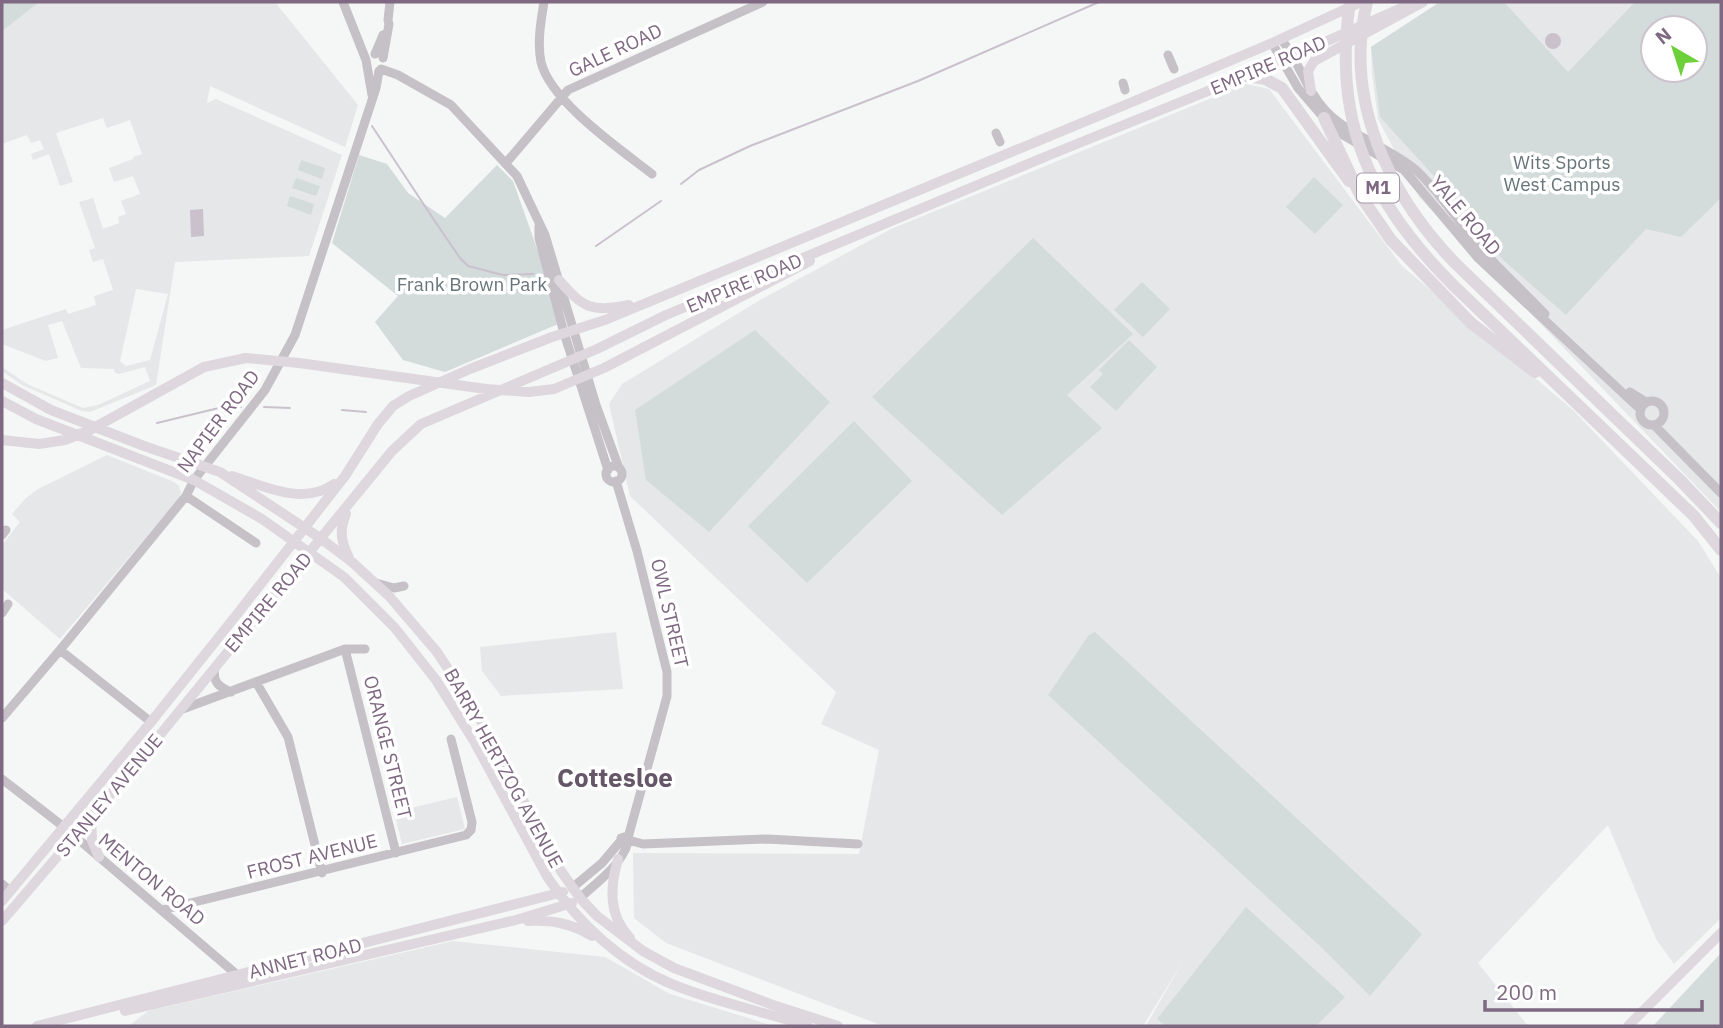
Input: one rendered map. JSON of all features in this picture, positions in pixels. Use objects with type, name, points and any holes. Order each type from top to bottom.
[{"type":"highway","name":"M1","points":[[1350,2],[1345,52],[1346,80],[1355,131],[1371,175],[1398,223],[1498,337],[1554,382],[1695,516],[1721,550]]},
{"type":"highway","name":"M1","points":[[1367,2],[1362,39],[1364,90],[1375,141],[1406,205],[1437,244],[1721,523]]},
{"type":"highway","points":[[1246,76],[1265,79],[1282,89],[1400,251],[1471,323],[1498,337]]},
{"type":"highway","points":[[1324,118],[1360,195]]},
{"type":"main road","name":"EMPIRE ROAD","points":[[151,722],[345,476],[378,424],[399,402],[470,369],[605,320],[1276,41],[1361,2]]},
{"type":"main road","name":"EMPIRE ROAD","points":[[180,710],[403,438],[417,426],[666,315],[1282,61],[1415,2]]},
{"type":"main road","points":[[1311,90],[1307,78],[1311,64],[1423,2]]},
{"type":"main road","points":[[1295,54],[1304,55],[1354,40]]},
{"type":"main road","points":[[2,440],[52,443],[77,436],[204,366],[230,360],[260,358],[486,389],[529,392],[567,385],[604,369],[795,271],[819,252]]},
{"type":"main road","points":[[559,280],[577,300],[596,310],[648,301]]},
{"type":"main road","name":"BARRY HERTZOG AVENUE","points":[[2,383],[51,410],[220,472],[352,562],[374,582],[437,652],[475,710],[533,821],[580,898]]},
{"type":"main road","name":"BARRY HERTZOG AVENUE","points":[[2,401],[36,419],[194,480],[241,506],[344,577],[376,608],[436,680],[474,741],[537,861],[569,905]]},
{"type":"main road","points":[[220,472],[273,489],[300,494],[324,490],[345,476]]},
{"type":"main road","points":[[349,504],[341,533],[344,547],[352,562]]},
{"type":"main road","name":"STANLEY AVENUE","points":[[2,921],[180,710]]},
{"type":"main road","name":"STANLEY AVENUE","points":[[2,901],[6,888],[64,827],[151,722]]},
{"type":"main road","points":[[91,817],[92,840],[99,857]]},
{"type":"main road","points":[[618,859],[612,887],[615,911],[625,932],[643,951]]},
{"type":"main road","name":"ANNET ROAD","points":[[64,1026],[559,894],[572,888]]},
{"type":"main road","points":[[580,898],[612,929],[643,951],[690,975],[838,1026]]},
{"type":"main road","name":"ANNET ROAD","points":[[37,1026],[242,978],[516,920],[569,905],[580,898]]},
{"type":"main road","points":[[569,905],[607,944]]},
{"type":"main road","points":[[516,920],[557,921],[581,929],[634,964],[673,985],[808,1026]]},
{"type":"main road","points":[[1628,1026],[1721,933]]},
{"type":"street","points":[[342,2],[356,34],[376,62],[451,105],[506,163],[521,183],[545,235],[559,280],[569,331]]},
{"type":"street","name":"NAPIER ROAD","points":[[2,718],[186,496],[194,480],[265,390],[295,335],[372,94],[376,62],[389,24],[390,2]]},
{"type":"street","points":[[544,2],[539,38],[541,65],[561,96],[598,131],[652,174]]},
{"type":"street","name":"GALE ROAD","points":[[506,163],[561,96],[585,82],[763,2]]},
{"type":"street","name":"YALE ROAD","points":[[1276,41],[1295,54],[1311,90],[1325,110],[1419,173],[1484,252],[1570,340]]},
{"type":"street","name":"YALE ROAD","points":[[1276,41],[1282,61],[1304,97],[1324,118],[1343,135],[1404,170],[1422,188],[1478,258],[1643,405]]},
{"type":"street","points":[[1168,55],[1174,69]]},
{"type":"street","points":[[539,226],[539,238],[577,356],[608,478],[616,481],[622,475],[577,356]]},
{"type":"street","points":[[1654,401],[1661,404],[1664,411],[1658,422],[1644,423],[1639,414],[1643,405],[1654,401]]},
{"type":"street","points":[[1658,422],[1721,493]]},
{"type":"street","points":[[608,470],[614,466],[619,468]]},
{"type":"street","name":"OWL STREET","points":[[580,898],[618,859],[667,696],[667,672],[637,551],[616,481]]},
{"type":"street","points":[[186,496],[256,543]]},
{"type":"street","points":[[374,582],[394,588],[404,586]]},
{"type":"street","points":[[2,613],[8,604]]},
{"type":"street","points":[[180,710],[345,649],[365,649]]},
{"type":"street","name":"ORANGE STREET","points":[[345,649],[396,853]]},
{"type":"street","points":[[60,650],[151,722]]},
{"type":"street","points":[[216,665],[213,676],[216,682],[231,692]]},
{"type":"street","points":[[256,682],[288,737],[323,873]]},
{"type":"street","name":"FROST AVENUE","points":[[162,910],[323,873],[470,833],[472,822],[451,738]]},
{"type":"street","name":"MENTON ROAD","points":[[2,779],[75,836],[242,978]]},
{"type":"street","points":[[626,838],[643,844],[767,839],[858,844]]},
{"type":"street","name":"OWL STREET","points":[[572,888],[626,838]]},
{"type":"shaded area","points":[[2,2],[275,2],[358,105],[345,147],[210,86],[207,103],[216,99],[342,155],[309,256],[175,262],[156,385],[90,412],[22,385],[2,371],[2,367],[27,384],[83,408],[98,405],[150,381],[145,367],[119,374],[115,373],[114,369],[81,368],[62,321],[48,325],[58,358],[46,361],[2,344],[2,330],[66,309],[68,314],[96,305],[94,296],[113,290],[103,259],[93,262],[89,250],[95,248],[79,202],[93,198],[103,229],[119,223],[118,217],[126,214],[121,201],[140,194],[133,176],[114,182],[109,168],[142,154],[130,120],[107,128],[103,118],[56,133],[73,182],[60,186],[49,154],[33,160],[31,154],[44,149],[40,140],[31,143],[27,135],[2,144]],"holes":[[[136,289],[168,294],[150,360],[126,366],[120,361]]]},
{"type":"shaded area","name":"Wits Sports West Campus","points":[[1440,2],[1721,2],[1721,512],[1419,197],[1378,119],[1371,47]]},
{"type":"shaded area","points":[[1553,33],[1559,35],[1559,47],[1553,49],[1547,47],[1545,41],[1547,35]]},
{"type":"shaded area","points":[[1246,84],[1269,89],[1402,266],[1573,410],[1698,541],[1721,578],[1721,918],[1674,964],[1656,939],[1608,825],[1478,963],[1528,1026],[1146,1026],[1183,961],[1143,1026],[883,1026],[666,943],[634,918],[633,853],[859,854],[879,750],[821,724],[836,692],[630,496],[609,404],[622,384],[760,300],[891,229]]},
{"type":"shaded area","points":[[203,209],[204,236],[191,237],[190,210]]},
{"type":"shaded area","points":[[107,455],[174,482],[181,493],[60,639],[2,589],[2,545],[20,522],[12,514],[25,499],[38,489]]},
{"type":"shaded area","points":[[616,632],[623,689],[501,696],[482,671],[480,647]]},
{"type":"shaded area","points":[[457,797],[465,829],[402,844],[394,812]]},
{"type":"shaded area","points":[[453,941],[605,957],[670,994],[774,1026],[129,1026],[148,1011]]},
{"type":"green space","points":[[2,2],[36,2],[38,3],[2,31]]},
{"type":"green space","name":"Wits Sports West Campus","points":[[1440,2],[1504,2],[1568,72],[1635,2],[1721,2],[1721,198],[1681,237],[1646,229],[1566,315],[1502,259],[1466,211],[1380,117],[1371,47]]},
{"type":"green space","name":"Frank Brown Park","points":[[359,155],[387,164],[408,193],[445,218],[497,165],[513,181],[563,322],[445,372],[403,360],[375,322],[398,296],[332,243]]},
{"type":"green space","points":[[301,160],[325,168],[322,179],[298,170]]},
{"type":"green space","points":[[1314,177],[1343,205],[1315,234],[1286,207]]},
{"type":"green space","points":[[296,178],[320,186],[316,196],[292,188]]},
{"type":"green space","points":[[290,196],[314,204],[311,215],[287,206]]},
{"type":"green space","points":[[1033,238],[1133,334],[1067,395],[1102,428],[1002,515],[872,397]]},
{"type":"green space","points":[[1142,282],[1170,309],[1143,337],[1114,310]]},
{"type":"green space","points":[[755,330],[830,402],[709,532],[646,480],[635,410]]},
{"type":"green space","points":[[1129,340],[1157,367],[1116,411],[1090,387],[1103,374],[1099,370]]},
{"type":"green space","points":[[854,421],[912,481],[807,583],[748,526]]},
{"type":"green space","points":[[1095,632],[1422,934],[1370,996],[1321,947],[1048,695],[1089,635]]},
{"type":"green space","points":[[1246,907],[1345,997],[1316,1026],[1166,1026],[1157,1019]]},
{"type":"green space","points":[[1721,953],[1721,1026],[1653,1026]]},
{"type":"waterway","points":[[681,184],[699,170],[750,146],[918,81],[1099,2]]},
{"type":"waterway","points":[[372,126],[468,266],[503,275],[533,274]]},
{"type":"waterway","points":[[596,246],[661,201]]},
{"type":"waterway","points":[[157,423],[223,407],[241,407]]},
{"type":"waterway","points":[[264,407],[290,408]]},
{"type":"waterway","points":[[342,410],[366,412]]},
{"type":"district","name":"Cottesloe","points":[[615,778]]}]
